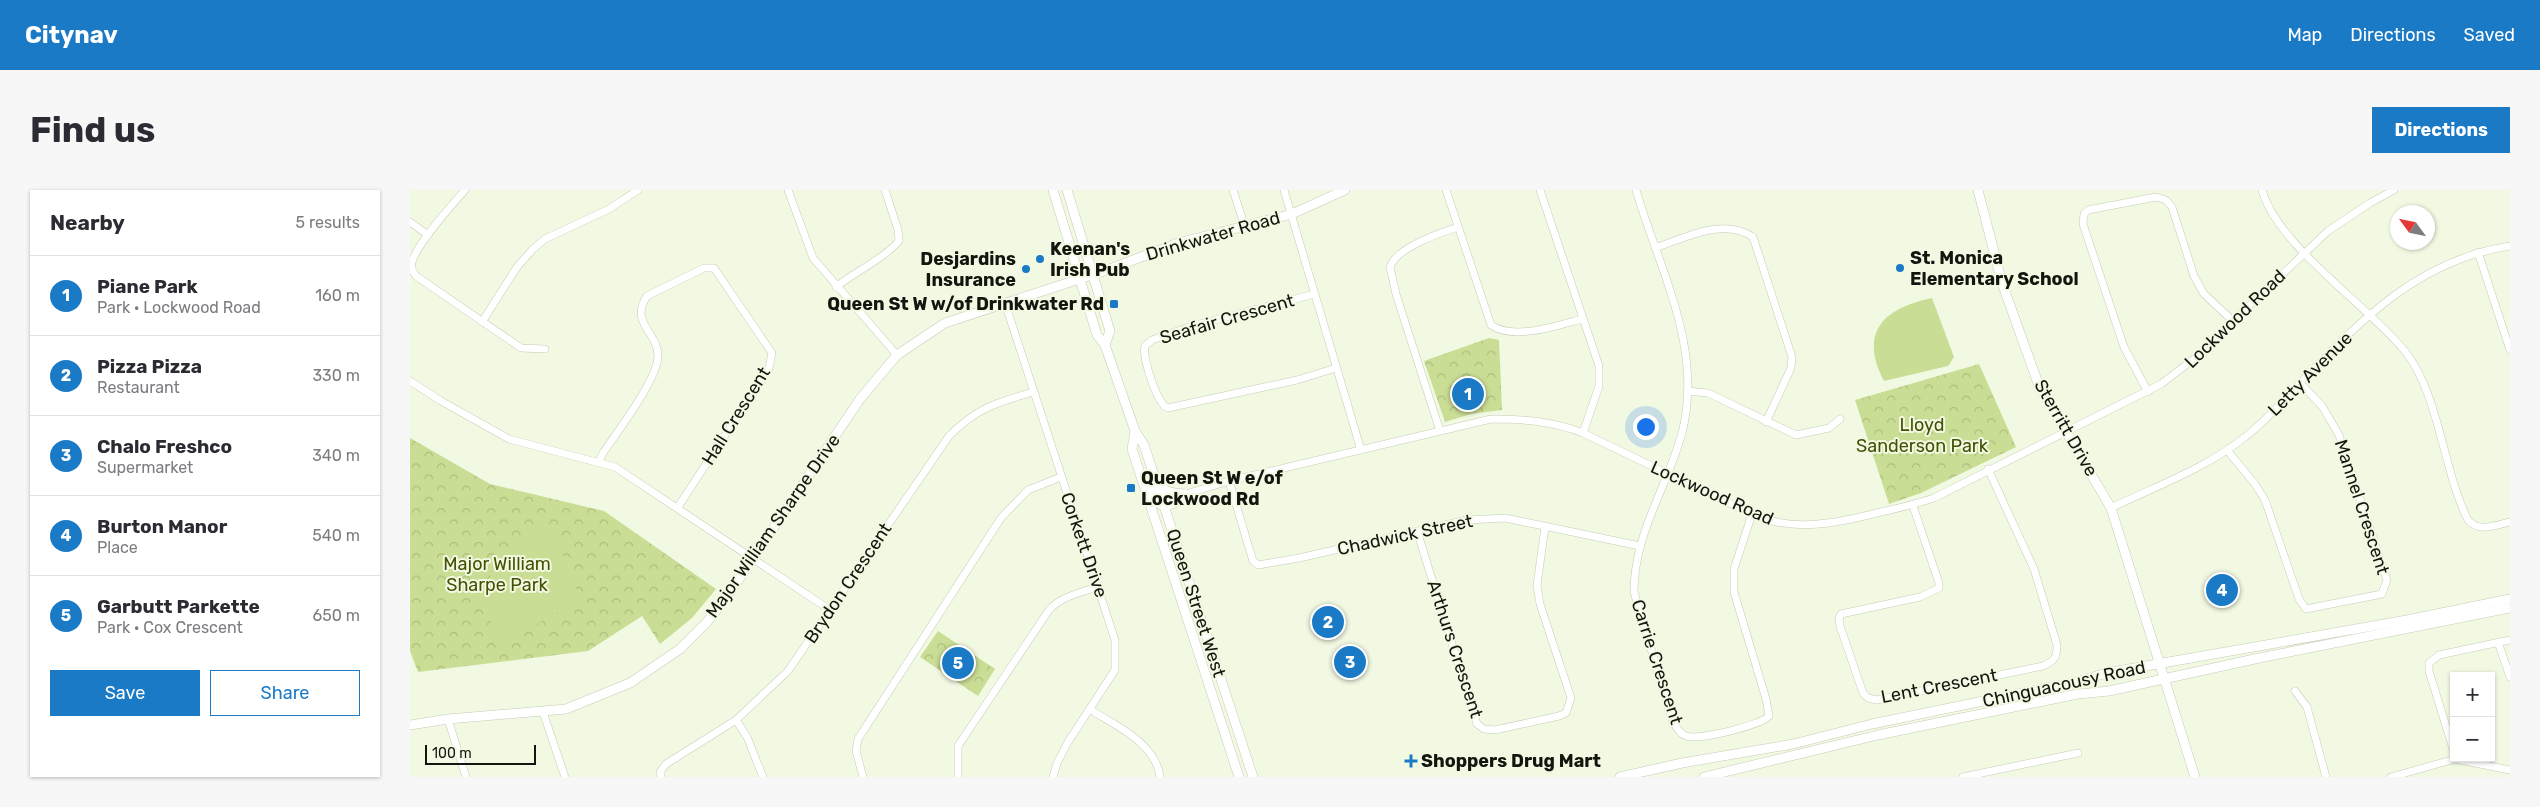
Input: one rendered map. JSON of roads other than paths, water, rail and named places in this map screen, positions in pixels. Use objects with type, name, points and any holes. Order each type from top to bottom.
[{"type":"main road","name":"Queen Street West","points":[[1054,190],[1097,335],[1105,345],[1135,431],[1144,444],[1253,777]]},
{"type":"main road","name":"Queen Street West","points":[[1067,190],[1110,331],[1105,345]]},
{"type":"main road","name":"Drinkwater Road","points":[[1080,278],[1178,243],[1292,214],[1345,190]]},
{"type":"main road","name":"Sterritt Drive","points":[[1978,190],[2000,275],[2039,386],[2065,433],[2095,477],[2111,508],[2196,777]]},
{"type":"main road","name":"Major William Sharpe Drive","points":[[410,725],[448,719],[566,709],[630,682],[680,649],[707,622],[753,558],[860,398],[896,355],[945,323],[1080,278]]},
{"type":"main road","name":"Queen Street West","points":[[1135,431],[1132,449],[1239,777]]},
{"type":"main road","points":[[1132,449],[1138,451],[1154,501],[1164,506],[1175,503],[1186,494]]},
{"type":"main road","points":[[1150,463],[1160,487],[1167,491],[1186,494]]},
{"type":"main road","name":"Chinguacousy Road","points":[[1620,777],[1682,763],[1793,744],[1872,724],[2161,663],[2407,620],[2510,599]]},
{"type":"main road","name":"Chinguacousy Road","points":[[1704,777],[1878,735],[2510,608]]},
{"type":"main road","points":[[1198,652],[1211,648]]},
{"type":"street","points":[[465,190],[428,236],[412,261],[411,269],[416,276],[521,348],[545,349]]},
{"type":"street","points":[[482,322],[516,267],[533,249],[545,240],[609,209],[638,190]]},
{"type":"street","points":[[788,190],[812,258],[896,355]]},
{"type":"street","points":[[836,287],[855,272],[891,250],[899,241],[898,230],[885,190]]},
{"type":"street","points":[[1232,190],[1245,227]]},
{"type":"street","points":[[1284,190],[1361,450]]},
{"type":"street","points":[[1446,190],[1488,321],[1496,328],[1517,332],[1545,329],[1582,319]]},
{"type":"street","points":[[1540,190],[1599,366],[1598,386],[1584,433]]},
{"type":"street","name":"Carrie Crescent","points":[[1636,190],[1680,319],[1688,366],[1682,433],[1640,546],[1634,592],[1674,722],[1678,731],[1691,738],[1762,722],[1769,716],[1770,711],[1734,592],[1734,569],[1752,514]]},
{"type":"street","points":[[2262,190],[2265,201],[2274,217],[2304,253],[2370,314],[2404,349],[2418,371],[2468,520],[2476,527],[2482,528],[2510,522]]},
{"type":"street","name":"Lockwood Road","points":[[1186,494],[1229,481],[1490,419],[1531,419],[1565,426],[1584,433],[1752,514],[1778,523],[1807,525],[1835,523],[1913,506],[1934,498],[1988,469],[2148,392],[2184,368],[2207,349],[2233,321],[2304,253],[2348,217],[2394,190]]},
{"type":"street","points":[[2148,392],[2124,347],[2112,314],[2083,224],[2084,214],[2088,210],[2156,197],[2166,200],[2172,207],[2194,276],[2204,294],[2233,321]]},
{"type":"street","points":[[410,222],[428,236]]},
{"type":"street","points":[[1440,431],[1396,294],[1390,267],[1398,255],[1434,234],[1458,228]]},
{"type":"street","points":[[1655,248],[1713,229],[1734,228],[1753,237],[1792,357],[1791,368],[1766,422]]},
{"type":"street","name":"Letty Avenue","points":[[2111,508],[2180,476],[2227,450],[2269,416],[2370,314],[2419,278],[2448,263],[2478,252],[2510,246]]},
{"type":"street","points":[[2478,252],[2510,350]]},
{"type":"street","name":"Hall Crescent","points":[[599,462],[602,453],[656,370],[658,354],[640,315],[642,304],[647,296],[704,268],[714,268],[772,353],[769,368],[678,507]]},
{"type":"street","name":"Seafair Crescent","points":[[1314,294],[1192,326],[1152,340],[1144,349],[1158,400],[1163,407],[1168,408],[1297,380],[1336,368]]},
{"type":"street","name":"Corkett Drive","points":[[1004,304],[1116,640],[1115,670],[1068,742],[1057,763],[1053,777]]},
{"type":"street","points":[[410,381],[441,401],[510,439],[615,467],[678,507],[830,610]]},
{"type":"street","name":"Mannel Crescent","points":[[2227,450],[2256,484],[2265,500],[2299,599],[2306,609],[2382,594],[2387,580],[2345,448],[2322,406],[2300,383]]},
{"type":"street","points":[[1687,391],[1708,393],[1796,435],[1829,428],[1840,420]]},
{"type":"street","name":"Brydon Crescent","points":[[661,777],[660,772],[666,764],[736,720],[788,671],[948,436],[968,417],[993,403],[1032,392]]},
{"type":"street","name":"Lent Crescent","points":[[1913,506],[1940,583],[1939,588],[1920,597],[1842,614],[1839,618],[1863,693],[1868,698],[1877,700],[2043,666],[2053,662],[2057,656],[2057,646],[2034,570],[1988,469]]},
{"type":"street","points":[[863,777],[856,751],[858,739],[1001,518],[1028,490],[1061,477]]},
{"type":"street","name":"Chadwick Street","points":[[1229,481],[1253,561],[1258,564],[1299,558],[1467,520],[1505,518],[1640,546]]},
{"type":"street","name":"Arthurs Crescent","points":[[1417,531],[1477,724],[1484,729],[1495,730],[1559,716],[1566,713],[1569,709],[1571,698],[1540,604],[1537,584],[1545,527]]},
{"type":"street","points":[[958,777],[958,746],[1049,610],[1066,597],[1098,587]]},
{"type":"street","points":[[2450,741],[2428,671],[2429,664],[2439,655],[2510,640]]},
{"type":"street","points":[[2498,642],[2510,677]]},
{"type":"street","points":[[2295,691],[2306,707],[2326,777]]},
{"type":"street","points":[[1090,710],[1135,738],[1154,757],[1160,777]]},
{"type":"street","points":[[543,712],[565,777]]},
{"type":"street","points":[[448,719],[466,777]]},
{"type":"street","points":[[736,720],[747,737],[762,777]]},
{"type":"street","points":[[1963,777],[2078,753]]},
{"type":"street","points":[[2391,777],[2450,759]]},
{"type":"street","points":[[2476,762],[2510,770]]},
{"type":"place","name":"Keenan's Irish Pub","points":[[1040,259]]},
{"type":"place","name":"St. Monica Elementary School","points":[[1900,268]]},
{"type":"place","name":"Desjardins Insurance","points":[[1026,269]]},
{"type":"place","name":"Queen St W w/of Drinkwater Rd","points":[[1114,304]]},
{"type":"place","name":"Piane Park","points":[[1468,394]]},
{"type":"place","name":"Queen St W e/of Lockwood Rd","points":[[1131,488]]},
{"type":"place","name":"Burton Manor","points":[[2222,590]]},
{"type":"place","name":"Pizza Pizza","points":[[1328,622]]},
{"type":"place","name":"Chalo Freshco","points":[[1350,662]]},
{"type":"place","name":"Garbutt Parkette","points":[[958,663]]},
{"type":"place","name":"Shoppers Drug Mart","points":[[1411,761]]},
{"type":"park label","name":"Lloyd Sanderson Park","points":[[1922,435]]},
{"type":"park label","name":"Major William Sharpe Park","points":[[497,574]]}]
